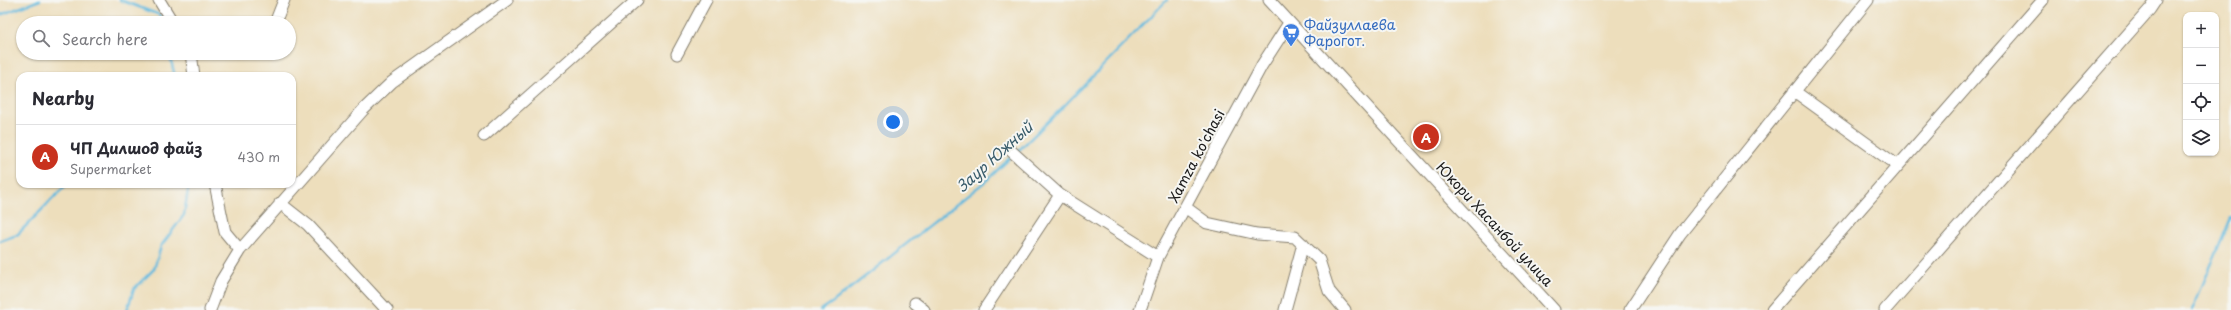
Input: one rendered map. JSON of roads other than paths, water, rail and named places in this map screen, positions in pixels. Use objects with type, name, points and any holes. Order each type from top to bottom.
[{"type":"street","points":[[159,0],[169,16]]},
{"type":"street","points":[[278,16],[284,0]]},
{"type":"street","points":[[296,185],[363,110],[382,91],[436,50],[507,0]]},
{"type":"street","points":[[484,136],[637,0]]},
{"type":"street","points":[[676,54],[706,0]]},
{"type":"street","name":"Юкори Хасанбой улица","points":[[1268,0],[1554,310]]},
{"type":"street","points":[[1630,310],[1680,234],[1868,0]]},
{"type":"street","points":[[1772,310],[2043,0]]},
{"type":"street","points":[[1885,310],[2150,9],[2156,0]]},
{"type":"street","name":"Xamza ko'chasi","points":[[1140,310],[1158,257],[1262,64],[1289,23]]},
{"type":"street","points":[[192,60],[193,72]]},
{"type":"street","points":[[1794,92],[1898,166]]},
{"type":"street","points":[[1009,149],[1060,195],[1158,257]]},
{"type":"street","points":[[216,188],[225,232],[240,250]]},
{"type":"street","points":[[210,310],[221,281],[240,250],[293,188]]},
{"type":"street","points":[[984,310],[1060,195]]},
{"type":"street","points":[[280,203],[308,225],[386,310]]},
{"type":"street","points":[[1185,207],[1207,223],[1257,234],[1295,237],[1319,260],[1329,291],[1345,310]]},
{"type":"street","points":[[1285,310],[1303,244]]},
{"type":"waterway","points":[[0,15],[40,0]]},
{"type":"waterway","points":[[120,0],[160,16]]},
{"type":"waterway","name":"Заур Южный","points":[[1017,152],[1167,0]]},
{"type":"waterway","points":[[171,60],[174,72]]},
{"type":"waterway","name":"Заур Южный","points":[[821,310],[987,180],[1012,156]]},
{"type":"waterway","points":[[0,241],[17,235],[63,188]]},
{"type":"waterway","points":[[127,310],[134,289],[154,269],[161,246],[184,215],[188,188]]},
{"type":"waterway","points":[[2192,310],[2231,218]]},
{"type":"place","name":"Файзуллаева Фарогот.","points":[[1291,47]]},
{"type":"place","name":"ЧП Дилшод файз","points":[[1426,137]]}]
